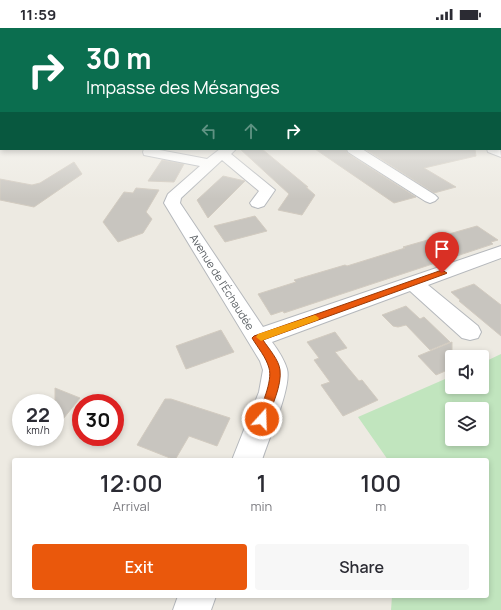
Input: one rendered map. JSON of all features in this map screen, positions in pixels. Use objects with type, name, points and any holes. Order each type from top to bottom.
[{"type":"street","points":[[355,150],[430,198]]},
{"type":"street","points":[[149,152],[221,155],[267,190],[258,202]]},
{"type":"street","name":"Avenue de l'Échaudée","points":[[221,155],[173,197],[172,203],[271,359],[275,370],[272,392],[248,458]]},
{"type":"street","points":[[257,338],[501,252]]},
{"type":"street","points":[[413,283],[470,332]]},
{"type":"street","points":[[192,610],[196,598]]},
{"type":"green space","points":[[501,354],[501,610],[391,610],[392,598],[489,598],[489,458],[387,458],[358,417],[445,379],[445,394],[489,394],[489,360]]},
{"type":"building","points":[[241,150],[263,150],[308,187],[306,187],[315,195],[302,215],[278,210],[289,194]]},
{"type":"building","points":[[316,150],[346,150],[347,153],[416,197],[394,203]]},
{"type":"building","points":[[367,150],[475,150],[476,156],[424,168],[456,187],[434,193]]},
{"type":"building","points":[[162,160],[184,164],[174,182],[148,181]]},
{"type":"building","points":[[74,162],[82,174],[34,207],[0,200],[0,179],[32,185],[40,183]]},
{"type":"building","points":[[223,176],[245,181],[208,218],[197,200]]},
{"type":"building","points":[[136,188],[159,190],[146,212],[152,219],[143,233],[118,242],[103,222],[124,192],[133,193]]},
{"type":"building","points":[[255,216],[267,231],[225,242],[214,226]]},
{"type":"building","points":[[477,226],[498,240],[491,242],[493,244],[284,313],[283,311],[271,315],[258,294],[296,282],[294,280],[345,265],[347,266],[405,248],[403,247]]},
{"type":"building","points":[[474,284],[501,305],[501,336],[459,301],[460,300],[451,292]]},
{"type":"building","points":[[406,306],[420,319],[424,317],[450,342],[430,350],[406,325],[398,327],[393,326],[382,315]]},
{"type":"building","points":[[221,330],[234,352],[186,369],[176,346]]},
{"type":"building","points":[[335,332],[347,348],[335,352],[359,381],[362,380],[378,400],[343,416],[321,385],[330,382],[314,360],[319,358],[307,342]]},
{"type":"building","points":[[452,342],[452,350],[445,350],[445,371],[436,375],[418,356]]},
{"type":"building","points":[[55,388],[72,395],[72,408],[64,418],[64,394],[55,394]]},
{"type":"building","points":[[165,399],[171,399],[230,418],[217,446],[189,436],[176,458],[170,458],[137,445]]},
{"type":"slow traffic","points":[[261,337],[315,318]]},
{"type":"route","points":[[262,419],[272,392],[275,370],[271,359],[257,338],[442,273]]}]
